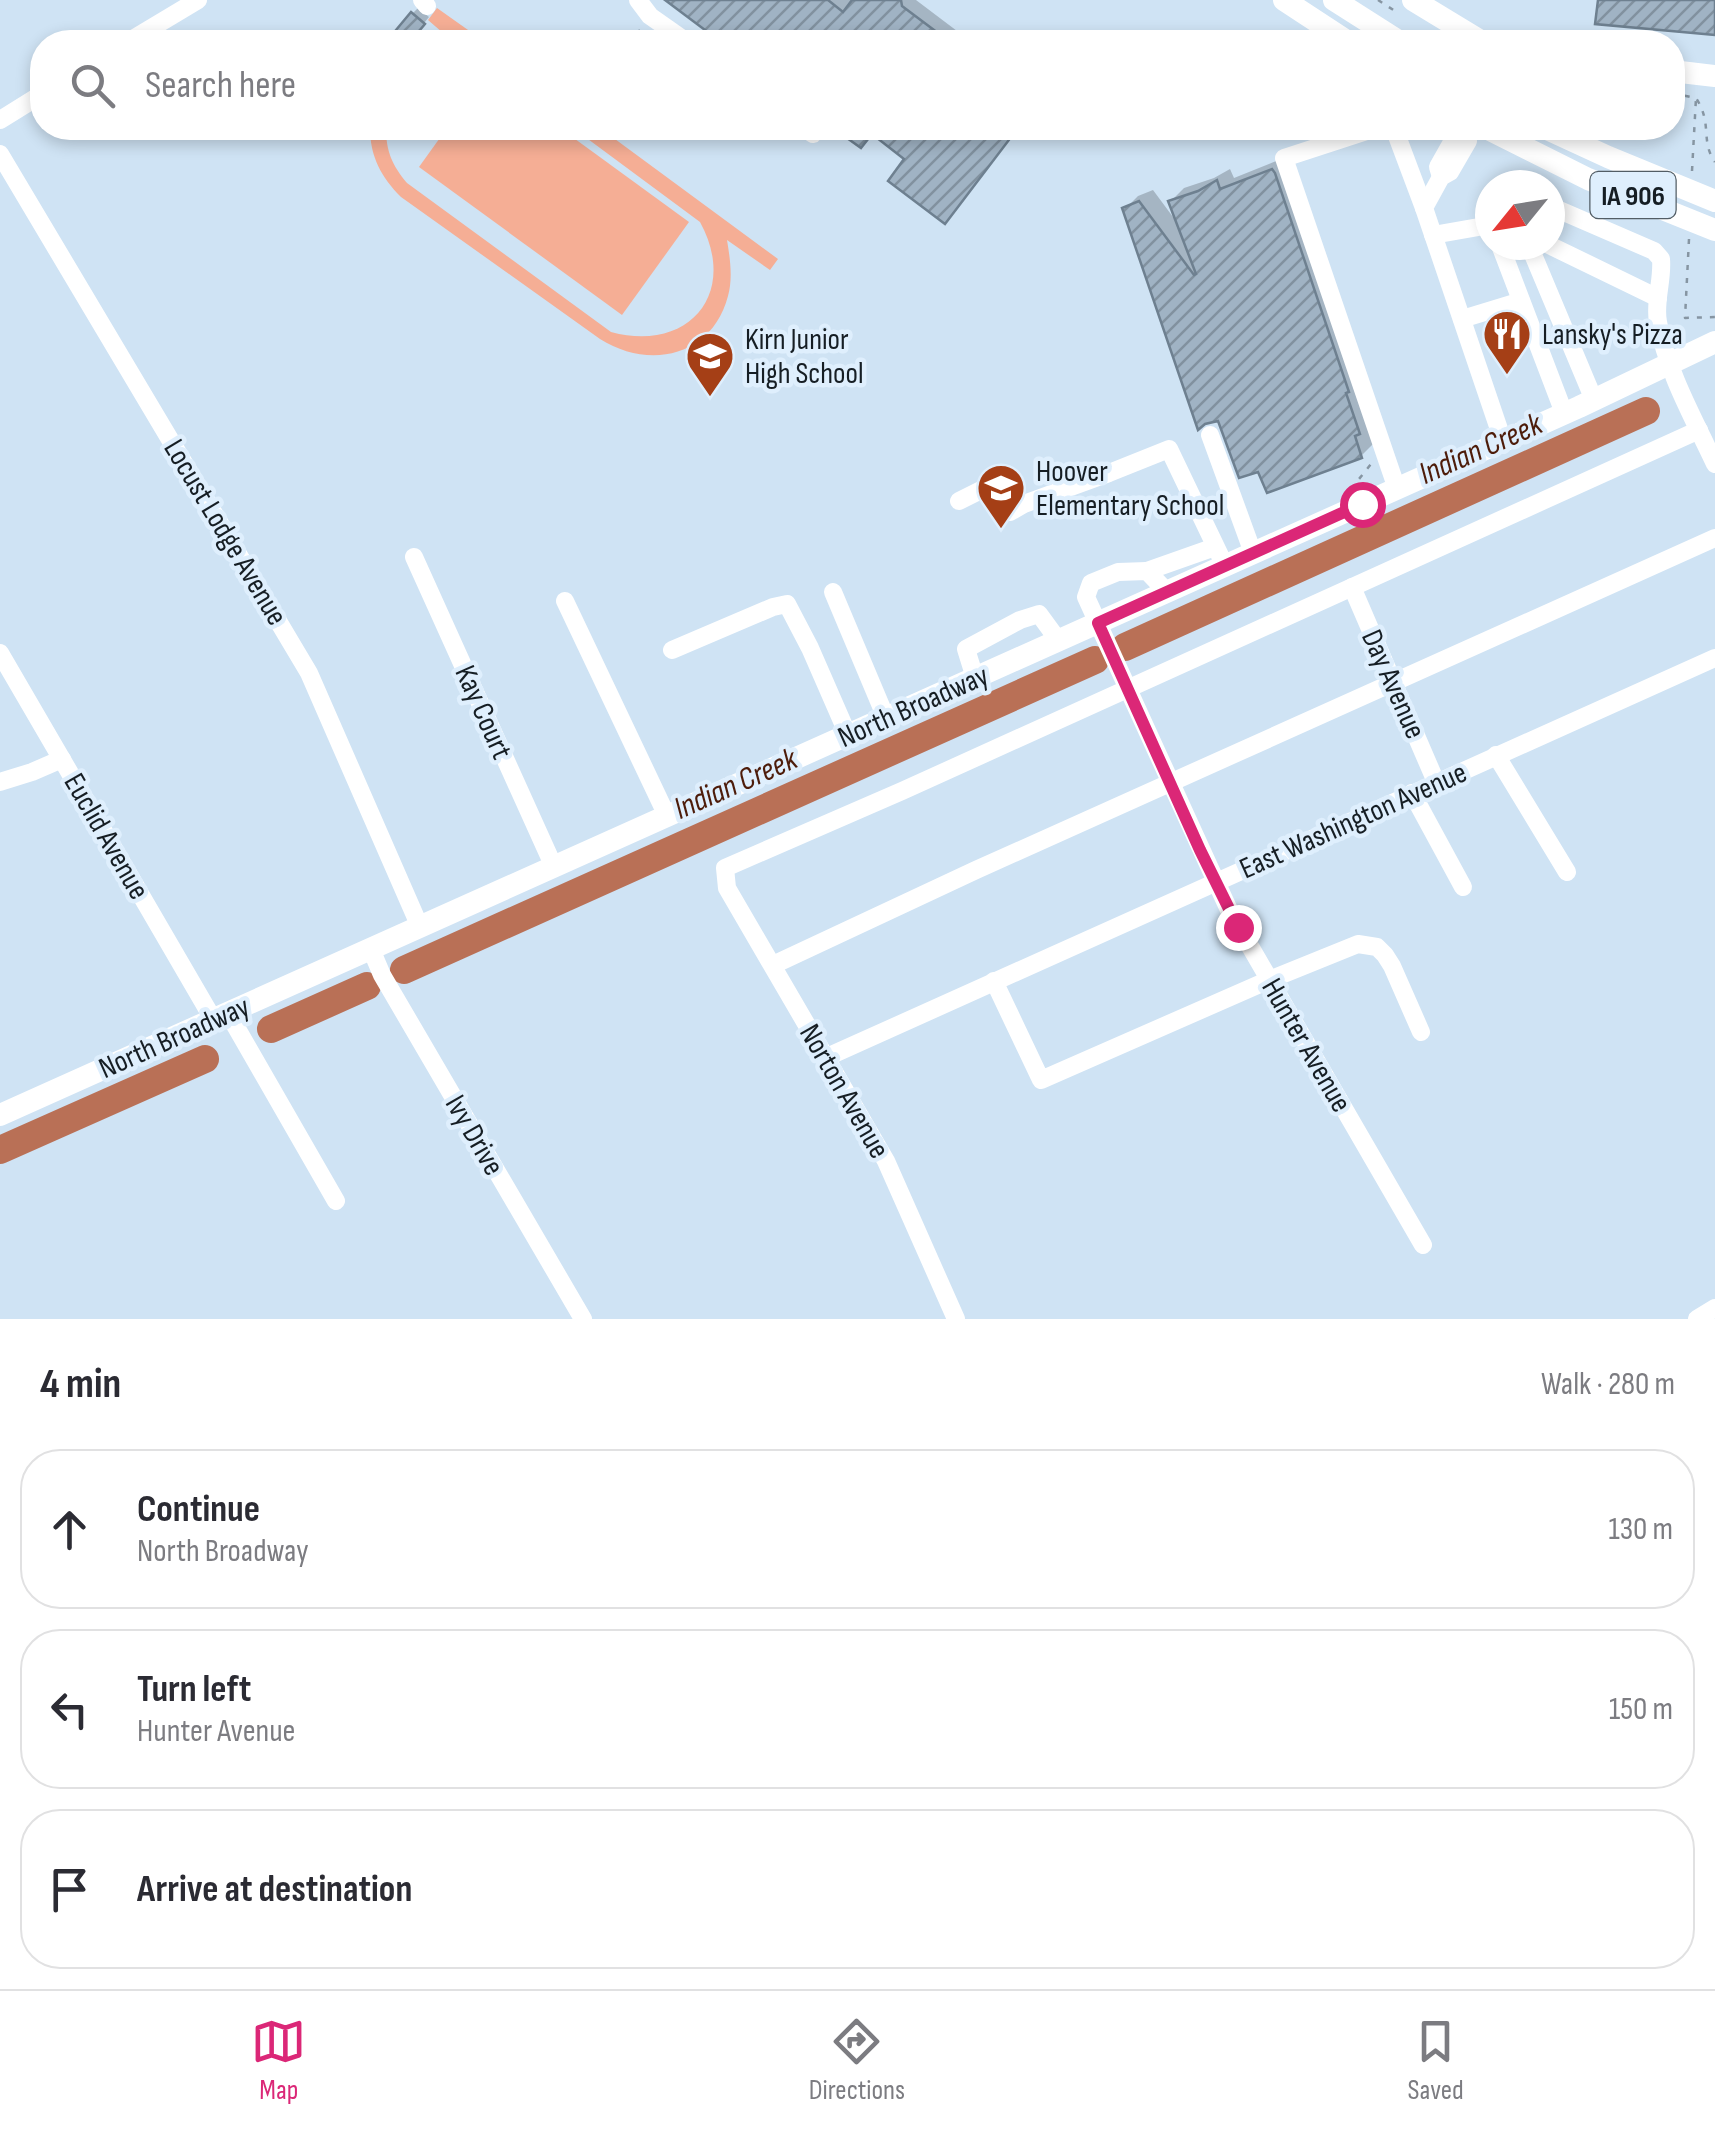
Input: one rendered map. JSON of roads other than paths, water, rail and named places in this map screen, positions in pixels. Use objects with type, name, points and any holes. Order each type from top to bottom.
[{"type":"main road","points":[[1284,0],[1330,30]]},
{"type":"main road","points":[[1334,0],[1381,30]]},
{"type":"main road","points":[[1413,0],[1462,30]]},
{"type":"main road","points":[[1685,73],[1715,76]]},
{"type":"main road","name":"IA 906","points":[[1498,140],[1715,230]]},
{"type":"main road","name":"IA 906","points":[[1570,140],[1715,201]]},
{"type":"main road","name":"North Broadway","points":[[0,1115],[1167,592],[1220,556],[1253,553],[1714,346]]},
{"type":"street","points":[[638,0],[650,16],[670,30]]},
{"type":"street","points":[[146,30],[187,3]]},
{"type":"street","points":[[0,120],[30,101]]},
{"type":"street","points":[[1339,140],[1284,158],[1397,488]]},
{"type":"street","points":[[1398,140],[1503,441]]},
{"type":"street","points":[[1424,208],[1441,177],[1438,167],[1453,140]]},
{"type":"street","name":"Locust Lodge Avenue","points":[[0,154],[294,646],[327,711],[420,927]]},
{"type":"street","points":[[1565,212],[1662,258],[1657,319],[1670,364],[1715,464]]},
{"type":"street","points":[[1433,235],[1475,228]]},
{"type":"street","points":[[1565,253],[1658,298]]},
{"type":"street","points":[[1506,260],[1564,413]]},
{"type":"street","points":[[1536,260],[1594,400]]},
{"type":"street","points":[[1462,319],[1521,301]]},
{"type":"street","points":[[1128,689],[1699,430]]},
{"type":"street","points":[[1210,435],[1253,553]]},
{"type":"street","points":[[959,500],[995,483],[1010,512],[1168,449],[1220,556],[1147,571],[1118,572],[1092,583],[1086,596],[1098,623]]},
{"type":"street","points":[[773,965],[1715,538]]},
{"type":"street","name":"Kay Court","points":[[414,557],[554,867]]},
{"type":"street","points":[[1147,571],[1167,592]]},
{"type":"street","name":"Day Avenue","points":[[1352,587],[1436,782]]},
{"type":"street","points":[[833,592],[886,718]]},
{"type":"street","points":[[565,601],[667,816]]},
{"type":"street","points":[[672,650],[772,606],[787,604],[848,735]]},
{"type":"street","points":[[975,678],[966,648],[1020,620],[1039,614],[1058,640]]},
{"type":"street","name":"Hunter Avenue","points":[[1098,623],[1238,927],[1423,1244]]},
{"type":"street","name":"Euclid Avenue","points":[[0,653],[336,1200]]},
{"type":"street","name":"East Washington Avenue","points":[[827,1058],[1715,658]]},
{"type":"street","name":"Norton Avenue","points":[[956,1319],[886,1161],[727,888],[726,868],[1128,689]]},
{"type":"street","points":[[1496,755],[1567,872]]},
{"type":"street","points":[[0,782],[62,759]]},
{"type":"street","points":[[1412,793],[1463,887]]},
{"type":"street","points":[[994,982],[1041,1080],[1358,944],[1377,947],[1392,966],[1420,1032]]},
{"type":"street","name":"Ivy Drive","points":[[370,949],[583,1319]]},
{"type":"street","points":[[1697,1319],[1715,1308]]},
{"type":"waterway","name":"Indian Creek","points":[[1125,647],[1646,411]]},
{"type":"waterway","name":"Indian Creek","points":[[404,970],[1095,660]]},
{"type":"waterway","name":"Indian Creek","points":[[271,1029],[367,986]]},
{"type":"waterway","name":"Indian Creek","points":[[0,1150],[205,1059]]},
{"type":"place","name":"Lansky's Pizza","points":[[1507,376]]},
{"type":"place","name":"Kirn Junior High School","points":[[710,398]]},
{"type":"place","name":"Hoover Elementary School","points":[[1001,530]]}]
